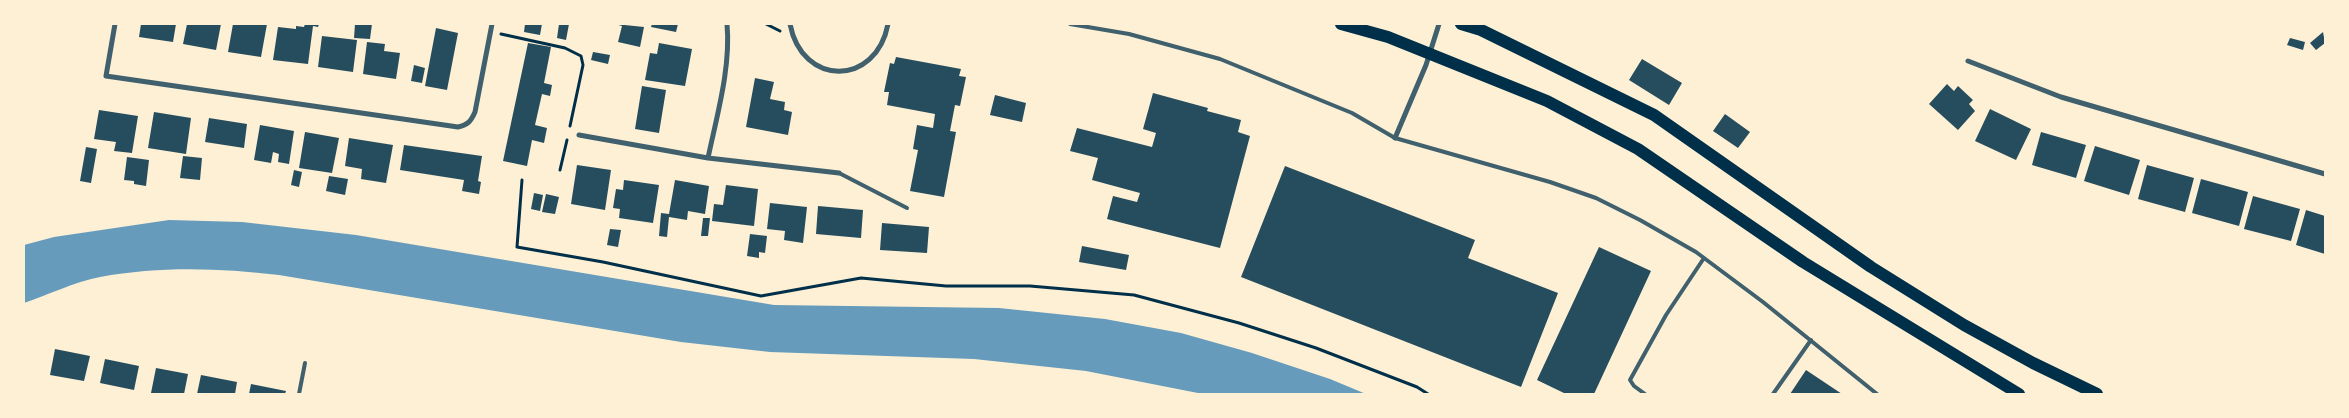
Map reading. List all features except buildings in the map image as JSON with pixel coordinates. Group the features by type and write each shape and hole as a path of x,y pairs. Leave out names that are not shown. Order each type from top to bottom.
{"main road":[{"path":"1342,24 1388,37 1547,101 1638,149 1803,262 2019,394"},
{"path":"1461,24 1482,30 1654,115 1871,267 1964,325 2033,363 2097,394"}],"street":[{"path":"115,24 106,76 458,127 466,125 472,120 476,112 492,24"},
{"path":"708,158 723,81 728,34 727,24"},
{"path":"790,24 793,39 802,54 817,66 834,71 855,69 870,60 885,40 888,24"},
{"path":"1396,138 1430,54 1439,24"},
{"path":"1968,61 2061,97 2325,174"},
{"path":"579,135 708,158 839,173"}],"lane":[{"path":"1070,24 1146,38 1220,59 1352,113 1396,138 1550,182 1596,198 1640,220 1704,258 1811,340 1877,394"},
{"path":"839,173 907,208"},
{"path":"1645,394 1634,386 1630,380 1666,314 1704,258"},
{"path":"1773,394 1811,340"},
{"path":"299,394 305,363"}],"path":[{"path":"490,32 565,48 581,56 583,66 560,170"},
{"path":"522,180 517,247 603,262 761,296 861,278 946,286 1030,286 1134,295 1239,323 1316,348 1417,387 1428,394"}],"water":[{"path":"169,220 242,222 356,235 774,305 999,308 1105,319 1181,333 1252,353 1330,379 1366,394 1203,394 1086,371 974,359 770,352 681,342 279,275 234,271 190,269 122,273 81,282 24,303 24,245 54,237"}]}
